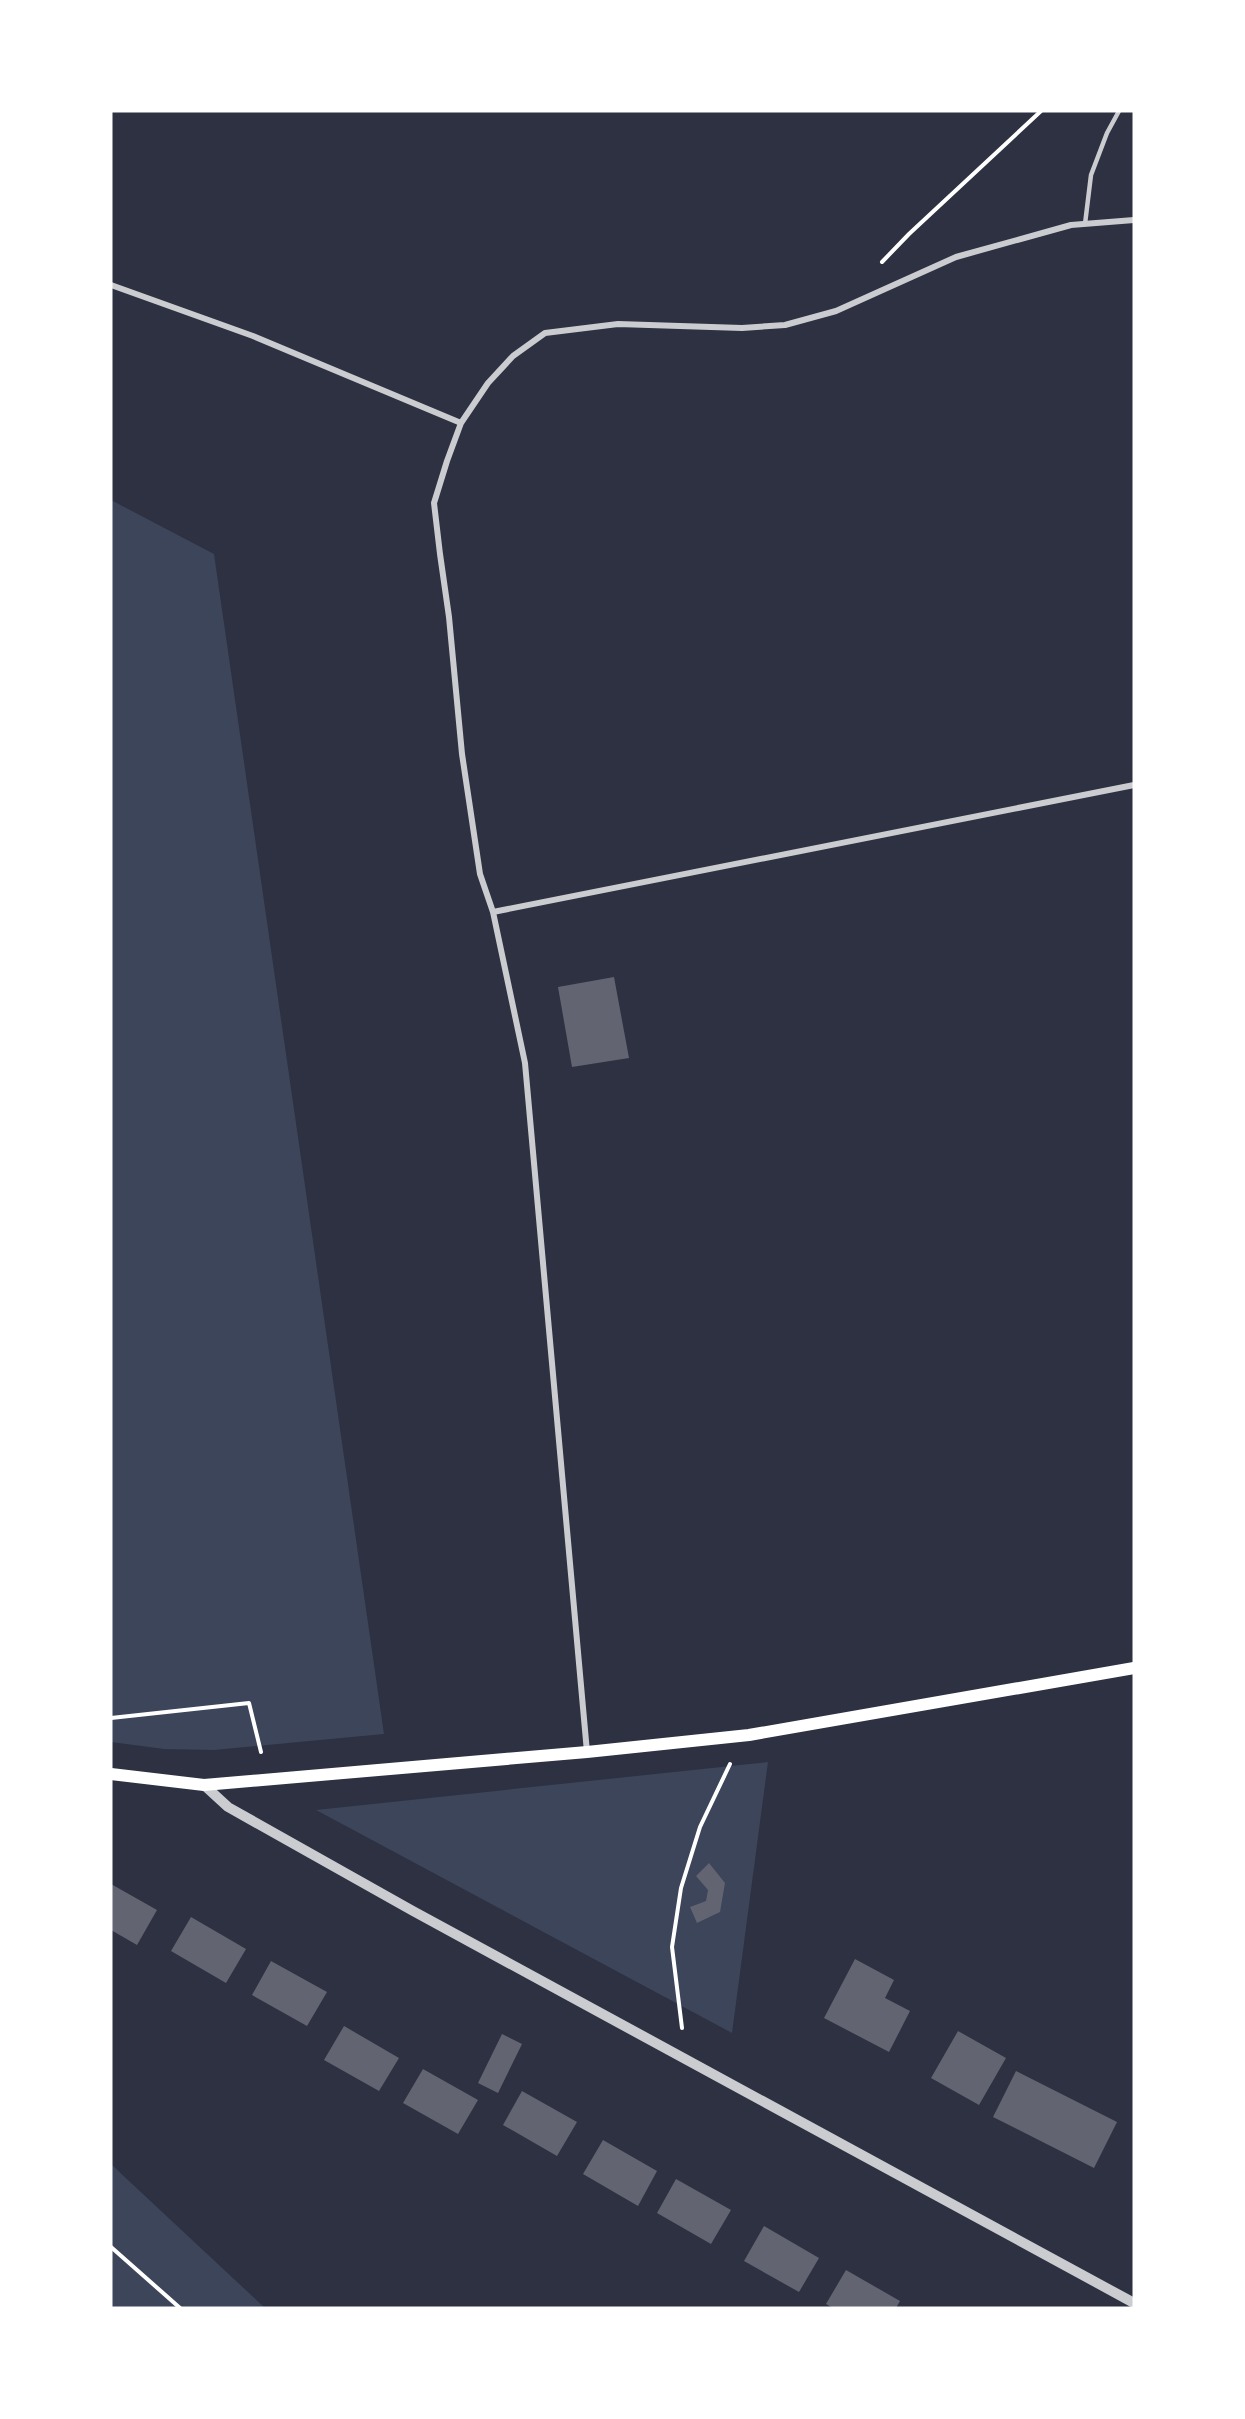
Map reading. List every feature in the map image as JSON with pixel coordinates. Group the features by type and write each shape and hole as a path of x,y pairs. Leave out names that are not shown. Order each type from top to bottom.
{"main road":[{"path":"111,1774 204,1785 587,1752 749,1735 1134,1668"}],"street":[{"path":"587,1752 525,1063 493,912 480,874 462,754 449,617 434,503 461,423 488,383 513,356 545,333 618,324 742,328 784,325 836,311 956,257 1071,225 1134,220"},
{"path":"111,285 253,336 461,423"},
{"path":"493,912 1134,785"},
{"path":"204,1785 228,1807 413,1911 1134,2303"}],"lane":[{"path":"1084,224 1091,175 1107,133 1119,111"}],"path":[{"path":"876,268 909,234 1041,111"},
{"path":"111,1718 249,1703 256,1727"},
{"path":"685,2058 672,1947 681,1888 700,1827 720,1786"},
{"path":"111,2247 180,2308"}],"shaded area":[{"path":"111,500 214,554 384,1734 214,1750 164,1749 111,1742"},
{"path":"768,1762 732,2033 316,1810"},
{"path":"111,2164 129,2181 265,2308 111,2308"}],"building":[{"path":"614,977 629,1058 572,1067 558,987"},
{"path":"709,1863 725,1883 720,1912 697,1923 690,1907 706,1901 708,1890 696,1876"},
{"path":"111,1884 157,1910 137,1945 111,1930"},
{"path":"191,1917 246,1949 226,1983 171,1951"},
{"path":"855,1959 894,1980 885,1998 910,2011 889,2052 824,2018"},
{"path":"271,1961 327,1992 307,2026 252,1995"},
{"path":"344,2026 399,2058 379,2091 324,2060"},
{"path":"958,2031 1006,2058 979,2105 931,2078"},
{"path":"502,2034 522,2044 498,2093 478,2083"},
{"path":"423,2069 478,2100 458,2134 403,2103"},
{"path":"1016,2071 1117,2122 1094,2168 993,2117"},
{"path":"522,2091 577,2122 557,2156 503,2125"},
{"path":"603,2140 657,2171 638,2206 583,2174"},
{"path":"676,2179 731,2210 711,2244 657,2213"},
{"path":"764,2226 819,2258 799,2292 744,2261"},
{"path":"846,2270 900,2301 896,2308 833,2308 826,2304"}]}
